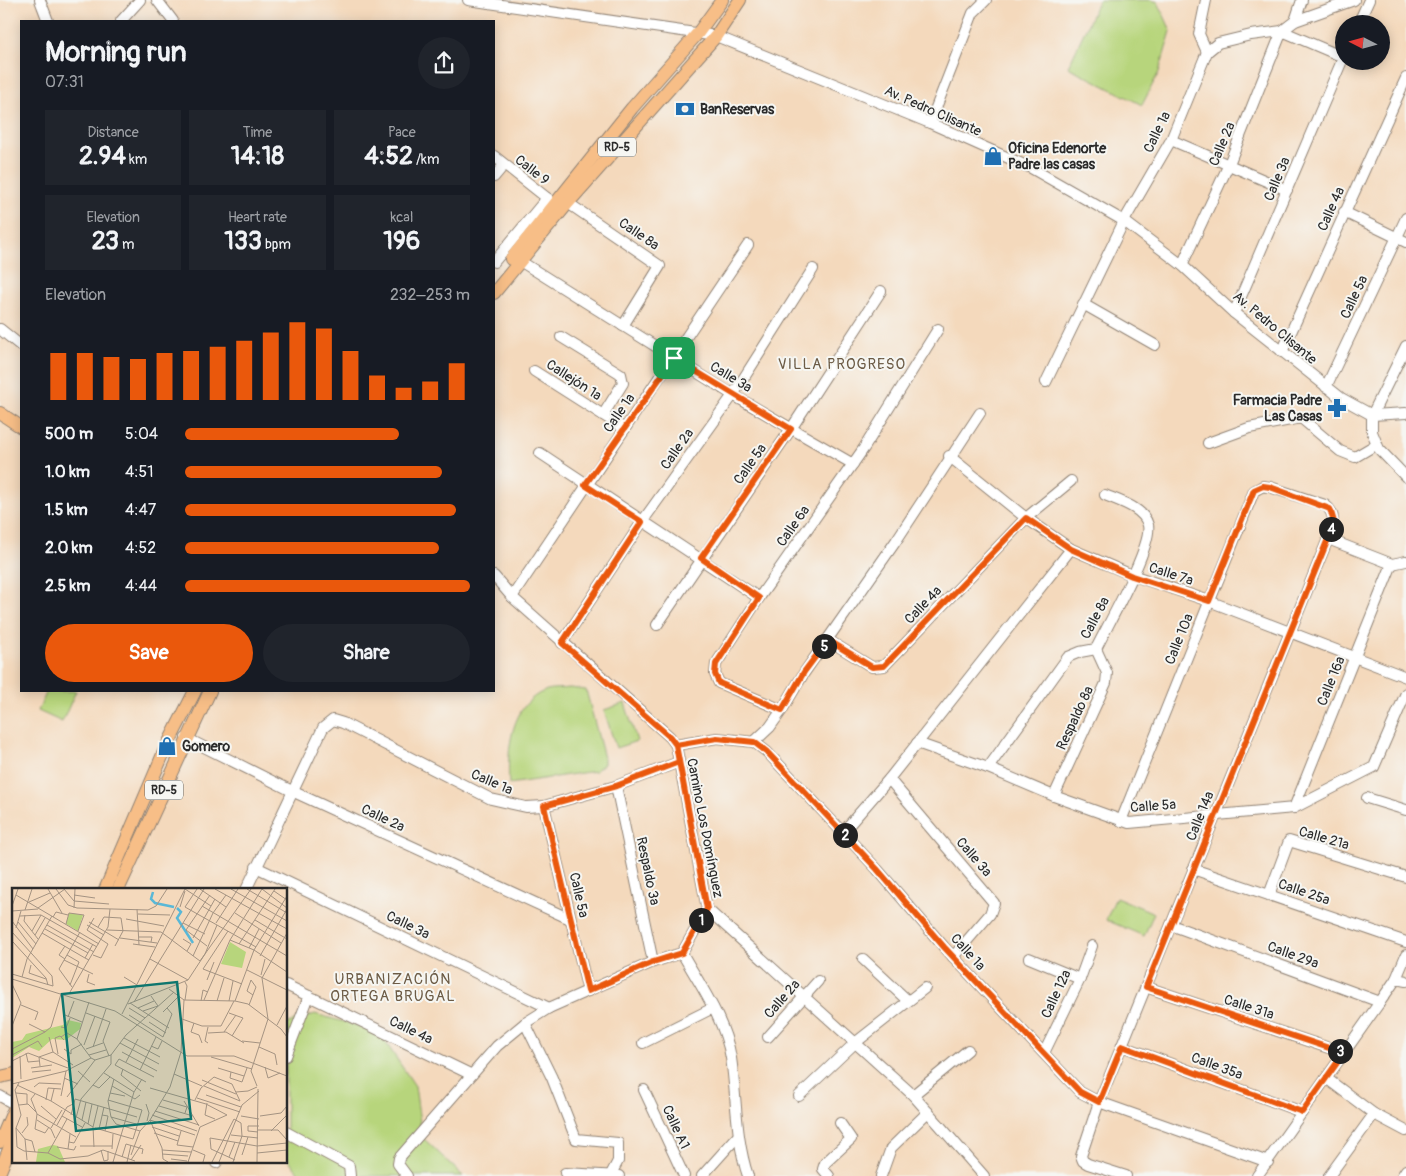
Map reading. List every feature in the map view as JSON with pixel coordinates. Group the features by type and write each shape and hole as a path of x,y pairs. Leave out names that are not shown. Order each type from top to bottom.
{"main road":[{"name":"RD-5","path":"495,279 550,201 698,33 722,0"},
{"name":"RD-5","path":"495,292 568,203 716,36 740,0"},
{"path":"0,413 20,426"},
{"name":"RD-5","path":"106,888 164,752 194,692"},
{"name":"RD-5","path":"119,888 186,738 209,692"},
{"path":"0,1142 12,1114"},
{"path":"0,1171 12,1142"}],"street":[{"path":"40,0 48,20"},
{"path":"122,20 140,0"},
{"path":"157,0 172,20"},
{"name":"Av. Pedro Clisante","path":"468,0 716,36 930,123 1031,168 1124,221 1182,265 1234,313 1326,387 1372,415"},
{"path":"930,123 973,13 986,0"},
{"path":"1206,0 1199,34 1207,52 1218,43 1250,35 1282,31 1335,53"},
{"path":"1295,21 1302,0"},
{"path":"1282,31 1295,21 1354,0"},
{"path":"1362,15 1369,0"},
{"name":"Calle 2ª","path":"1182,265 1229,164 1282,31"},
{"name":"Calle 1ª","path":"1046,382 1124,221 1171,140 1207,52"},
{"name":"Calle 3ª","path":"1234,313 1338,70"},
{"name":"Calle 4ª","path":"1282,352 1406,78"},
{"path":"1171,140 1287,190"},
{"name":"Calle 9","path":"495,157 550,201"},
{"path":"495,176 504,165"},
{"path":"495,261 550,201"},
{"name":"Calle 8ª","path":"568,203 660,266 624,326"},
{"path":"1344,212 1401,240"},
{"name":"Calle 5ª","path":"1326,387 1401,240 1406,218"},
{"name":"Calle 1ª","path":"512,597 585,485 674,358 748,245"},
{"name":"Calle 3ª","path":"520,261 733,395 853,464"},
{"name":"Calle 2ª","path":"562,643 642,522 733,395 813,269"},
{"name":"Calle 5ª","path":"657,625 791,429 880,291"},
{"path":"1084,304 1155,345"},
{"name":"Calle 6ª","path":"782,710 719,683 715,674 716,664 759,598 853,464 938,328"},
{"path":"0,329 20,345"},
{"path":"561,338 621,374 623,383 603,415"},
{"path":"1406,346 1372,415 1372,432 1379,449 1406,477"},
{"name":"Callejón 1ª","path":"534,371 625,429"},
{"path":"676,745 717,738 754,742 770,727 804,672 828,640 949,456 980,413"},
{"path":"1372,415 1406,413"},
{"path":"1208,443 1249,428 1301,418 1340,451 1355,457 1377,444"},
{"path":"540,453 585,485 701,558 759,598"},
{"name":"Calle 7ª","path":"949,456 1026,518 1071,549 1132,576 1209,601 1406,677"},
{"name":"Calle 4ª","path":"828,640 872,667 884,666 1026,518 1072,481"},
{"name":"Calle 10ª","path":"1121,821 1254,490 1258,487 1270,487 1330,509 1334,522 1328,539"},
{"name":"Calle 8ª","path":"988,768 1068,657 1080,652 1096,649 1146,549 1148,525 1136,510 1105,495"},
{"path":"1328,539 1392,564 1406,561"},
{"name":"Calle 14ª","path":"1126,1176 1083,1160 1081,1156 1099,1102 1328,539"},
{"path":"843,832 918,743 1071,549"},
{"name":"Calle 16ª","path":"1294,808 1392,564"},
{"name":"Camino Los Domínguez","path":"495,577 512,597 670,737 676,745 707,909 682,953"},
{"name":"Respaldo 8ª","path":"1054,796 1106,683 1106,674 1096,649"},
{"name":"Calle 5ª","path":"918,743 1129,823 1294,808 1374,767 1406,693"},
{"name":"Calle 1ª","path":"294,792 323,728 333,720 343,723 491,799 526,807 544,806 616,786 679,762"},
{"name":"Calle 2ª","path":"186,738 294,792 570,919"},
{"name":"Calle 1ª","path":"754,742 767,752 843,832 953,957 1080,1092 1099,1102 1268,1162"},
{"name":"Calle 3ª","path":"888,779 994,903 990,914 953,957"},
{"name":"Respaldo 3ª","path":"616,786 653,962"},
{"path":"247,888 294,792"},
{"path":"1367,798 1406,810"},
{"name":"Calle 5ª","path":"544,806 588,991"},
{"name":"Calle 21ª","path":"1270,895 1290,841 1406,877"},
{"name":"Calle 3ª","path":"256,867 549,1008"},
{"name":"Calle 25ª","path":"1193,869 1406,942"},
{"path":"707,909 912,1095 984,1176"},
{"name":"Calle 29ª","path":"1170,926 1380,1002"},
{"name":"Calle 12ª","path":"1044,1053 1080,979 1092,946"},
{"path":"406,1176 398,1164 399,1158 470,1074 497,1046 525,1023 549,1008 653,962 682,953 712,1008 731,1057 738,1137 748,1176"},
{"path":"1258,1176 1380,1002 1401,980 1406,955"},
{"path":"1029,958 1080,979"},
{"path":"863,959 907,1000"},
{"name":"Calle 2ª","path":"768,1037 802,996 818,981"},
{"name":"Calle 4ª","path":"288,986 470,1074"},
{"name":"Calle 31ª","path":"1146,987 1344,1053"},
{"path":"799,1096 855,1044 907,1000 925,988"},
{"path":"288,1051 308,996"},
{"path":"643,1043 712,1008"},
{"path":"525,1023 552,1078 576,1139 618,1143 618,1161 610,1176"},
{"name":"Calle 35ª","path":"1122,1046 1302,1112"},
{"path":"912,1095 968,1050"},
{"path":"1326,1078 1374,1114 1406,1131"},
{"name":"Calle A1","path":"644,1090 684,1176"},
{"path":"0,1096 12,1103"},
{"path":"881,1176 891,1148 928,1112"},
{"path":"1329,1176 1374,1114"},
{"path":"829,1176 823,1166 852,1140 840,1123"},
{"path":"288,1133 347,1164 351,1168 350,1176"},
{"path":"702,1176 738,1137"},
{"path":"967,1176 974,1167"},
{"path":"1402,1176 1406,1170"},
{"path":"565,1174 619,1176"}],"green space":[{"path":"1099,0 1151,0 1158,2 1171,31 1159,72 1142,105 1068,67"},
{"path":"570,688 586,690 604,764 595,771 509,784 510,743 518,716 525,705 535,696 547,690"},
{"path":"47,692 76,692 62,722 38,711"},
{"path":"625,703 637,741 616,748 604,710"},
{"path":"1116,897 1154,913 1144,936 1106,920"},
{"path":"315,1014 378,1031 415,1086 422,1137 463,1176 301,1176 288,1159 288,1023"}],"place":[{"name":"BanReservas","path":"685,109"},
{"name":"Oficina Edenorte Padre las casas","path":"993,156"},
{"name":"Farmacia Padre Las Casas","path":"1337,408"},
{"name":"Gomero","path":"167,746"}],"district":[{"name":"VILLA PROGRESO","path":"842,364"},
{"name":"URBANIZACIÓN ORTEGA BRUGAL","path":"393,988"}],"route":[{"path":"674,358 585,485 642,522 562,643 670,737 676,745 707,909 682,953 653,962 588,991 544,806 616,786 679,762 676,745 717,738 754,742 767,752 877,869 944,947 1080,1092 1099,1102 1122,1046 1302,1112 1344,1053 1146,987 1328,539 1334,522 1330,509 1325,505 1270,487 1263,486 1254,490 1209,601 1132,576 1071,549 1026,518 884,666 880,668 872,667 828,640 804,672 782,710 719,683 715,674 716,664 759,598 701,558 791,429 674,358"}]}
